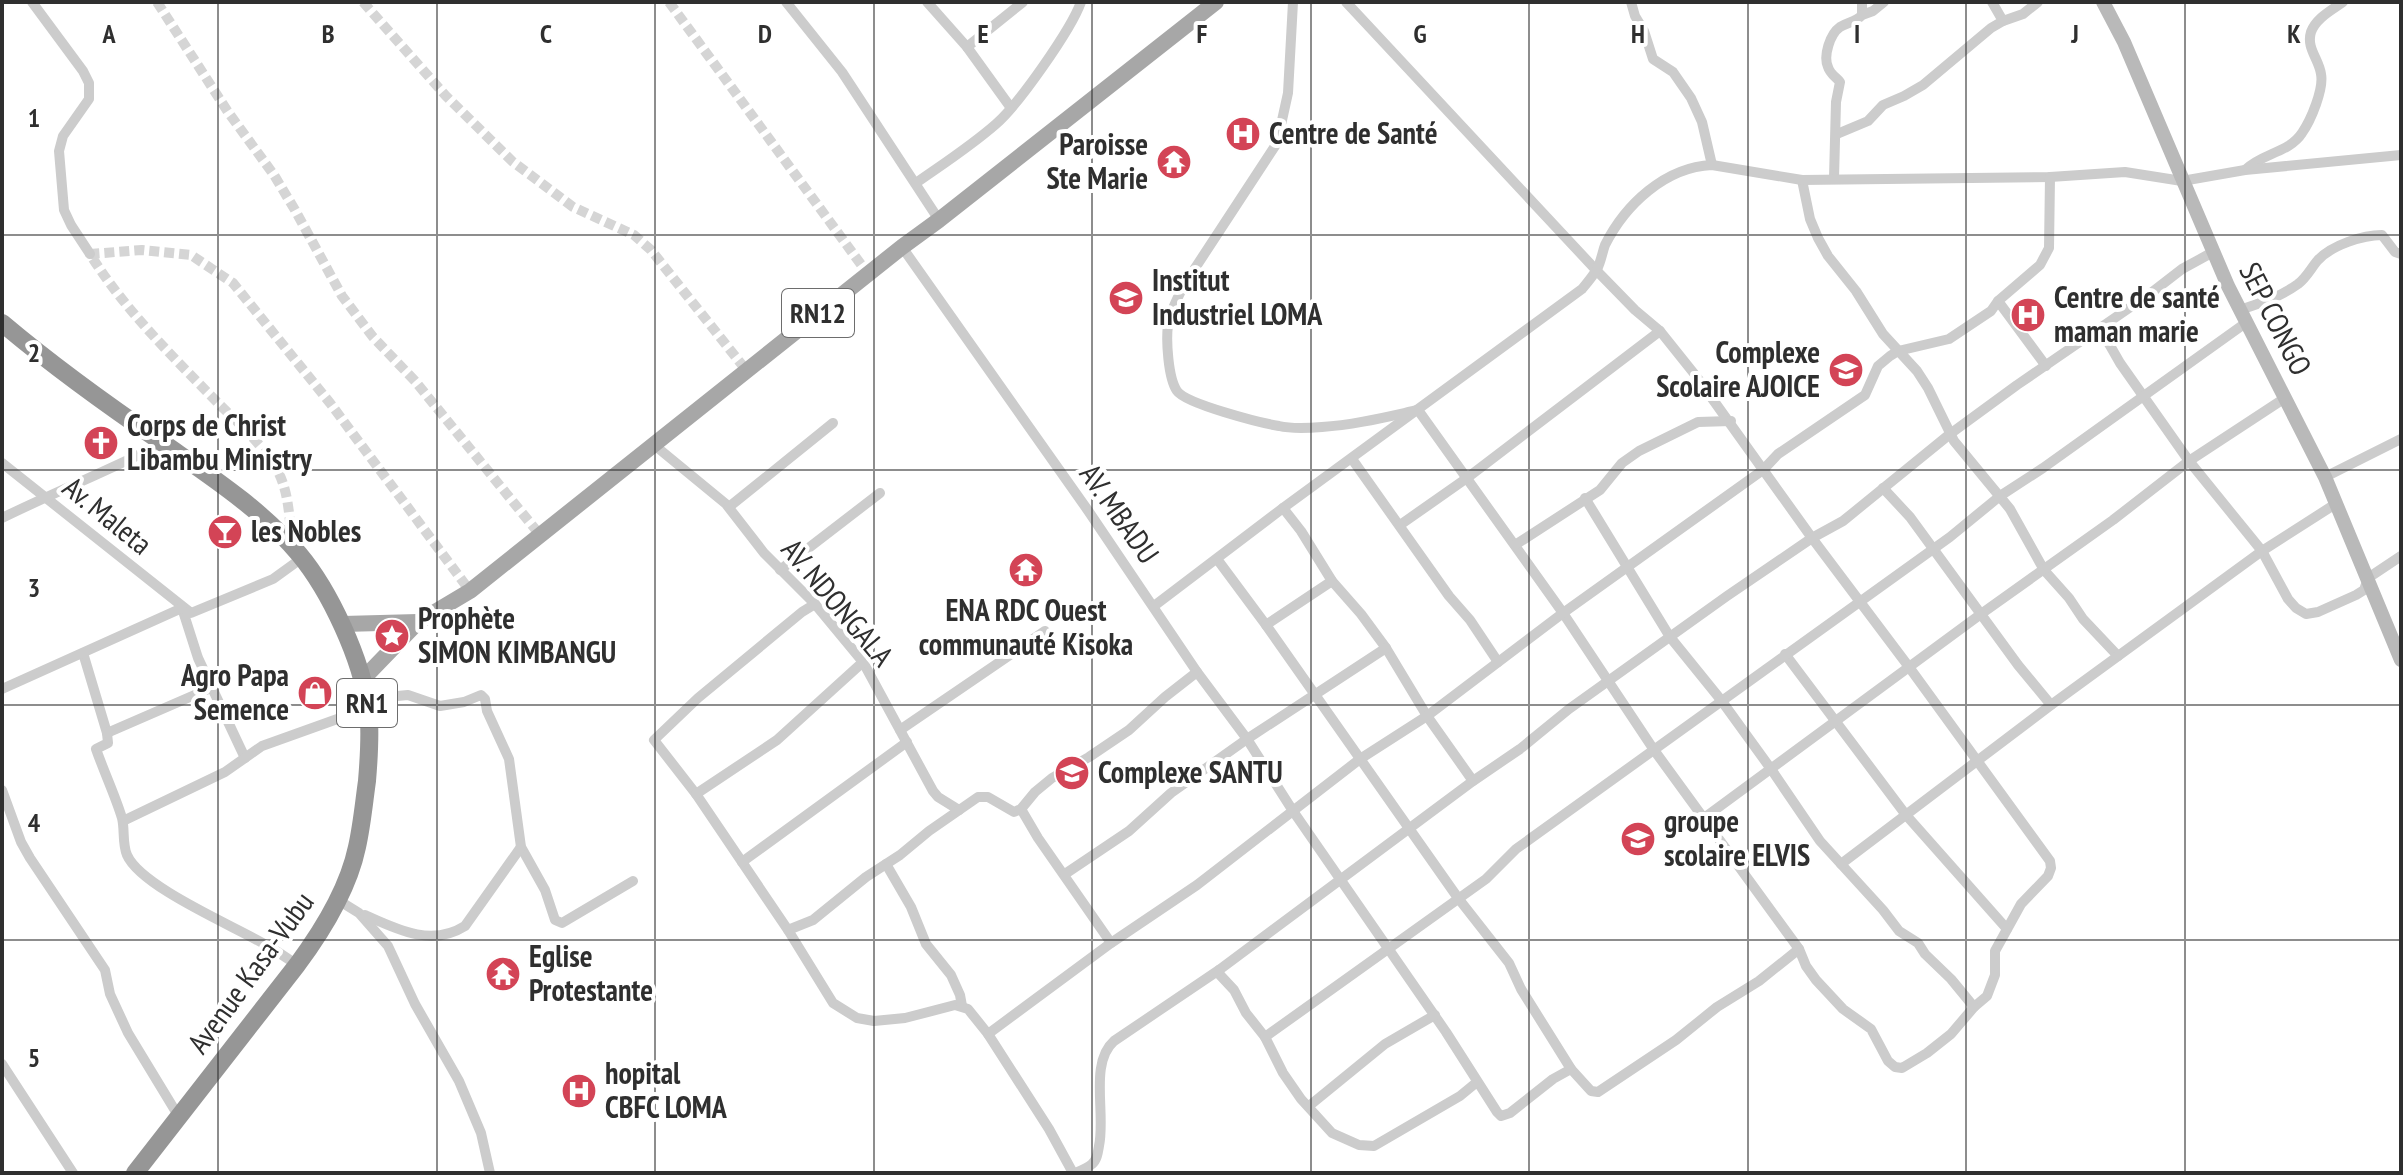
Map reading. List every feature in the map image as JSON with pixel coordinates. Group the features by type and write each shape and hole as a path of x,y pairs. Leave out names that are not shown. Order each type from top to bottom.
{"highway":[{"name":"Avenue Kasa-Vubu","path":"2,323 48,362 220,483 251,508 302,558 343,624 368,708 369,761 357,849 338,900 297,965 135,1173"}],"main road":[{"name":"RN12","path":"361,681 418,622 470,591 1216,2"},
{"name":"RN12","path":"343,624 418,622"}],"street":[{"path":"32,2 89,83 89,99 63,136 59,151 64,210 90,254"},
{"path":"786,2 842,72 939,220"},
{"path":"927,2 967,47 1011,108"},
{"path":"967,47 1023,2"},
{"path":"916,183 997,124 1066,30 1081,2"},
{"path":"1293,2 1288,93 1277,143 1175,303 1168,325 1172,382 1177,392 1185,398 1281,427 1320,428 1418,410"},
{"path":"1346,2 1596,270 1660,331 1731,421 1812,538 2050,861 2048,876 2021,904 1995,951 1995,975 1987,996 1951,1034 1902,1068 1895,1067 1888,1061 1871,1029 1843,1009 1816,980 1799,949 1654,750 1563,613 1418,410"},
{"path":"1631,2 1653,59 1673,72 1691,98 1702,122 1712,165"},
{"path":"1862,2 1862,15"},
{"path":"1834,178 1836,102 1840,82 1829,71 1825,59 1837,29 1860,19 1884,2"},
{"path":"1992,2 2003,21"},
{"path":"1837,134 1868,121 1883,105 1923,85 2003,21 2023,14 2038,2"},
{"name":"SEP CONGO","path":"2103,2 2124,42 2213,252 2337,503 2398,643 2401,660"},
{"path":"2245,170 2254,161 2285,148 2302,134 2311,116 2322,74 2312,50 2311,32 2316,22 2343,2"},
{"path":"1154,606 1582,289 1631,206 1681,170 1712,165 1802,180 2050,177 2125,172 2182,181 2245,170 2401,155"},
{"path":"988,1034 1111,943 1197,885 1360,759 1427,716 1563,613 1763,470 1778,454 1865,395 1878,366 1898,351 1949,339 1991,311 1998,301 2040,265 2049,248 2050,177"},
{"path":"1802,180 1810,219 1828,256 1883,334 1928,388 1950,434 1968,461 2000,496 2044,570 2118,656"},
{"path":"1265,1037 1486,879 1516,849 1950,537 2000,496 2144,397 2243,316 2278,297 2307,276 2322,256 2371,235 2382,235 2395,252 2401,254"},
{"name":"AV. MBADU","path":"902,247 1197,672 1247,739 1293,811 1435,1015 1497,1112 1505,1116 1571,1069"},
{"path":"815,604 698,698 654,740 696,794 833,1003 857,1018 874,1021 905,1018 949,1006 968,1009 988,1034 1074,1173 1092,1165 1098,1153 1102,1131 1100,1069 1107,1048 1219,970 1670,637 1812,538 1843,521 1950,434 2182,269 2213,252"},
{"path":"1998,301 2046,366"},
{"path":"2100,328 2189,461 2262,551 2296,608 2306,614 2318,612 2356,595 2364,590 2368,578 2401,556"},
{"path":"1400,525 1660,331"},
{"path":"1704,818 2113,520 2189,461 2285,398"},
{"path":"1515,545 1600,490 1622,463 1639,451 1698,422 1731,421"},
{"path":"729,507 833,423"},
{"path":"2325,477 2401,439"},
{"path":"2,518 163,443"},
{"name":"AV. NDONGALA","path":"653,444 729,507 764,553 815,604 863,662 938,797 959,810"},
{"path":"1352,459 1498,662"},
{"name":"Av. Maleta","path":"2,463 182,608"},
{"path":"1883,488 1910,517 2051,705"},
{"path":"780,570 880,493"},
{"path":"1585,498 1670,637 1721,700 1820,841 1899,931 1918,943 1974,1007"},
{"path":"1841,864 2262,551 2337,503"},
{"path":"1283,508 1332,581 1386,648 1427,716 1473,781"},
{"path":"182,608 191,613 230,597 273,579 302,558"},
{"path":"1217,559 1458,898 1509,963 1521,989 1571,1069 1591,1091 1601,1091 1676,1040 1799,949"},
{"path":"1266,625 1332,581"},
{"path":"2,689 182,608"},
{"path":"182,608 198,658 245,758"},
{"path":"900,730 1045,631"},
{"path":"1065,874 1129,831 1171,793 1247,739 1386,648"},
{"path":"83,653 107,733 108,743 96,749 123,821 128,856 136,868 181,899 265,944 297,965"},
{"path":"1785,654 1906,815 2007,929"},
{"path":"696,794 777,740 863,662"},
{"path":"788,930 813,920 842,895 978,797 984,795 1014,812 1021,809 1052,778 1129,730 1197,672"},
{"path":"107,733 213,687"},
{"path":"123,821 225,772 262,746 368,708 380,700 399,694 440,706 481,695 509,759 521,847 545,890 555,920 562,923 633,881"},
{"path":"742,862 907,742"},
{"path":"2,790 21,842 105,970 110,994 128,1033 179,1117"},
{"path":"1021,809 1111,943"},
{"path":"338,900 359,913 404,932 446,936 465,926 521,847"},
{"path":"886,864 911,907 926,944 951,975 962,1006"},
{"path":"359,913 388,946 432,1037 459,1081 481,1133 490,1173"},
{"path":"1219,970 1265,1037 1297,1094 1332,1133 1359,1145 1371,1147 1460,1096 1477,1082"},
{"path":"1309,1106 1385,1044 1435,1015"},
{"path":"2,1064 73,1173"}],"tunnel":[{"path":"157,2 228,112 274,175 342,296 540,535"},
{"path":"363,2 446,96 513,162 573,207 634,235 651,250 746,370"},
{"path":"669,2 868,274"},
{"path":"292,542 286,493 269,457 149,331 90,254 142,250 191,255 233,283 330,403 470,591"}],"place":[{"name":"Centre de Santé","path":"1243,134"},
{"name":"Paroisse Ste Marie","path":"1174,162"},
{"name":"Institut Industriel LOMA","path":"1126,298"},
{"name":"Centre de santé maman marie","path":"2028,315"},
{"name":"Complexe Scolaire AJOICE","path":"1846,370"},
{"name":"Corps de Christ Libambu Ministry","path":"101,443"},
{"name":"les Nobles","path":"225,532"},
{"name":"ENA RDC Ouest communauté Kisoka","path":"1026,570"},
{"name":"Prophète SIMON KIMBANGU","path":"392,636"},
{"name":"Agro Papa Semence","path":"315,693"},
{"name":"Complexe SANTU","path":"1072,773"},
{"name":"groupe scolaire ELVIS","path":"1638,839"},
{"name":"Eglise Protestante","path":"503,974"},
{"name":"hopital CBFC LOMA","path":"579,1091"}]}
